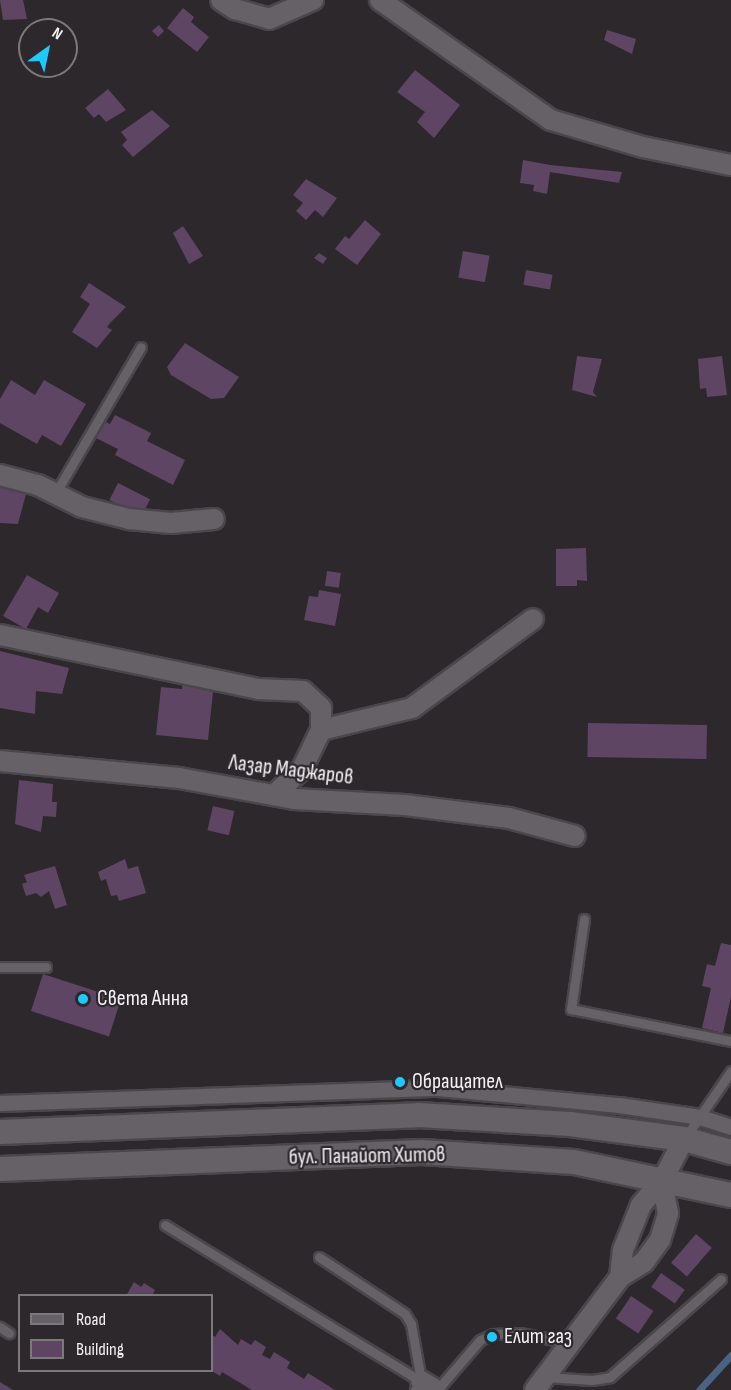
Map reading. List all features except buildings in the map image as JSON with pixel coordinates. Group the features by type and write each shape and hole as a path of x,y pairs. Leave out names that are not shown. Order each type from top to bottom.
{"street":[{"path":"221,0 235,9 268,19 313,0"},
{"path":"380,0 551,120 643,147 731,165"},
{"path":"0,475 55,494 82,507 129,519 171,522 214,519"},
{"path":"321,730 412,708 533,620"},
{"path":"0,635 258,689 303,691 321,708 321,730 302,769 274,795"},
{"name":"Лазар Маджаров","path":"0,762 179,778 274,795 405,805 509,818 575,836"},
{"path":"0,1103 438,1088 700,1117 731,1127"},
{"name":"бул. Панайот Хитов","path":"0,1132 418,1115 570,1124 684,1139 731,1152"},
{"path":"620,1277 623,1250 641,1205 662,1181 684,1139"},
{"name":"бул. Панайот Хитов","path":"0,1169 422,1152 574,1162 731,1195"},
{"path":"540,1384 620,1277 644,1262 660,1240 668,1213 662,1181"}],"lane":[{"path":"55,494 141,347"},
{"path":"584,920 571,1009 731,1041"},
{"path":"0,967 46,966"},
{"path":"684,1139 731,1071"},
{"path":"165,1225 427,1388"},
{"path":"319,1257 405,1314 411,1324 427,1388"},
{"path":"540,1384 610,1377 721,1279"},
{"path":"0,1327 9,1333"},
{"path":"427,1388 480,1340 493,1335 520,1332 570,1343"}],"waterway":[{"path":"699,1390 731,1355"}],"place":[{"name":"Света Анна","path":"83,999"},
{"name":"Обращател","path":"400,1082"},
{"name":"Елит газ","path":"492,1337"}]}
